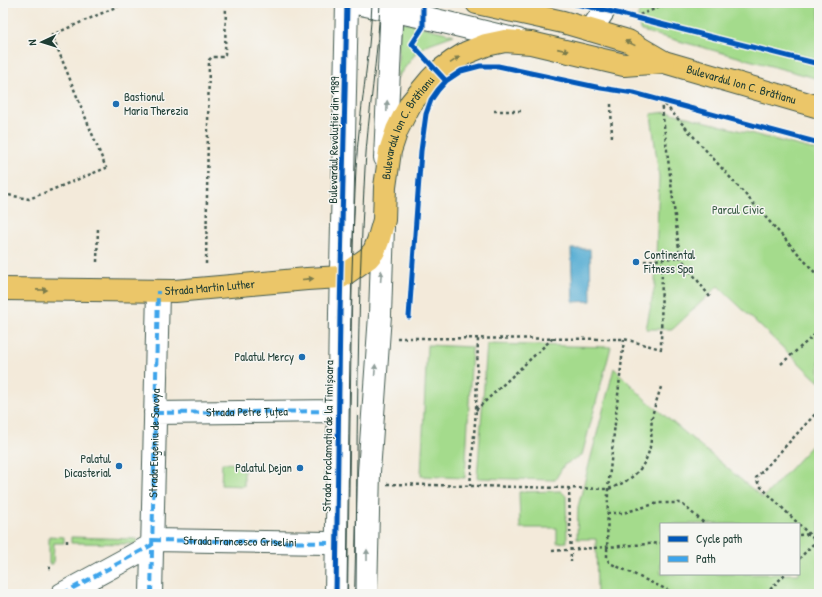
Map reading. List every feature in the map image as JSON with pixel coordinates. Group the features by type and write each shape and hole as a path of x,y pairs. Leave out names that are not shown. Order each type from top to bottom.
{"main road":[{"name":"Bulevardul Ion C. Brătianu","path":"477,3 562,22 628,41 664,62 819,107"},
{"name":"Bulevardul Ion C. Brătianu","path":"384,187 390,151 397,130 411,103 430,79 466,53 486,45 505,41 525,42 624,65 664,62"},
{"path":"341,277 360,264 374,250 380,236 384,220 384,187"},
{"name":"Strada Martin Luther","path":"3,289 158,292 341,277"}],"street":[{"name":"Bulevardul Revoluției din 1989","path":"341,277 347,3"},
{"name":"Bulevardul Ion C. Brătianu","path":"356,3 392,7 525,42"},
{"path":"591,30 609,3"},
{"path":"384,187 392,7"},
{"path":"366,594 368,472 380,315 384,220"},
{"name":"Strada Proclamația de la Timișoara","path":"336,594 341,277"},
{"name":"Strada Eugeniu de Savoya","path":"151,594 158,292"},
{"name":"Strada Petre Țuțea","path":"156,413 338,411"},
{"path":"62,594 152,543"},
{"name":"Strada Francesco Griselini","path":"152,543 328,543"}],"path":[{"path":"3,194 29,199 106,168 52,35 125,3"},
{"path":"206,264 209,60 212,57 223,57 226,54 226,3"},
{"path":"634,17 670,3"},
{"path":"710,297 680,257 660,100 819,277"},
{"path":"611,104 612,139"},
{"path":"494,111 524,111"},
{"path":"97,262 98,227"},
{"path":"638,262 680,257"},
{"path":"392,338 624,339 661,349 662,260"},
{"path":"780,364 819,331"},
{"path":"470,486 476,410 478,338"},
{"path":"476,410 553,338"},
{"path":"624,339 608,488 607,558 610,563 676,594"},
{"path":"382,484 569,488 608,488 621,485 633,477 646,460 651,441 652,418 661,388"},
{"path":"799,523 759,485 756,478 819,410"},
{"path":"569,488 571,562"},
{"path":"608,512 624,513 658,503 681,503 704,523"},
{"path":"800,524 818,539 819,544"},
{"path":"800,535 810,534"},
{"path":"67,537 67,543"},
{"path":"800,558 818,539"},
{"path":"552,552 660,543"},
{"path":"48,568 53,568"},
{"path":"766,594 784,575"}],"green space":[{"path":"644,3 819,3 819,79 642,31 638,23 638,17"},
{"path":"400,21 454,35 426,45 416,53 397,78"},
{"name":"Parcul Civic","path":"668,112 819,151 819,382 718,286 673,329 646,329 655,285 659,177 651,114"},
{"path":"487,344 611,347 582,455 564,465 555,480 477,478"},
{"path":"427,345 472,347 465,478 421,476"},
{"path":"614,368 646,400 763,498 819,438 819,594 597,594 596,539 577,539 578,507"},
{"path":"222,463 244,464 244,486 221,485"},
{"path":"561,491 566,496 567,542 557,543 557,528 520,528 519,492"},
{"path":"49,536 64,537 64,543 54,543 53,564 49,564"},
{"path":"71,537 137,539 137,544 71,543"}],"water":[{"path":"571,249 590,249 591,301 573,302"}],"tram line":[{"path":"347,594 352,274 356,168 372,3"},
{"path":"356,594 358,381 362,221 366,147 380,3"}],"marked path":[{"path":"151,594 158,291"},
{"path":"155,413 338,411"},
{"path":"152,540 328,543"},
{"path":"62,594 152,545"}],"cycle path":[{"path":"336,594 340,313 347,3"},
{"path":"423,3 423,27 412,44 446,81"},
{"path":"571,3 605,10 819,64"},
{"path":"409,317 421,151 426,114 431,100 438,90 446,81 461,71 480,66 498,66 601,88 634,93 819,143"}],"place":[{"name":"Bastionul Maria Therezia","path":"116,104"},
{"name":"Continental Fitness Spa","path":"636,262"},
{"name":"Palatul Mercy","path":"302,357"},
{"name":"Palatul Dicasterial","path":"119,466"},
{"name":"Palatul Dejan","path":"300,468"}]}
